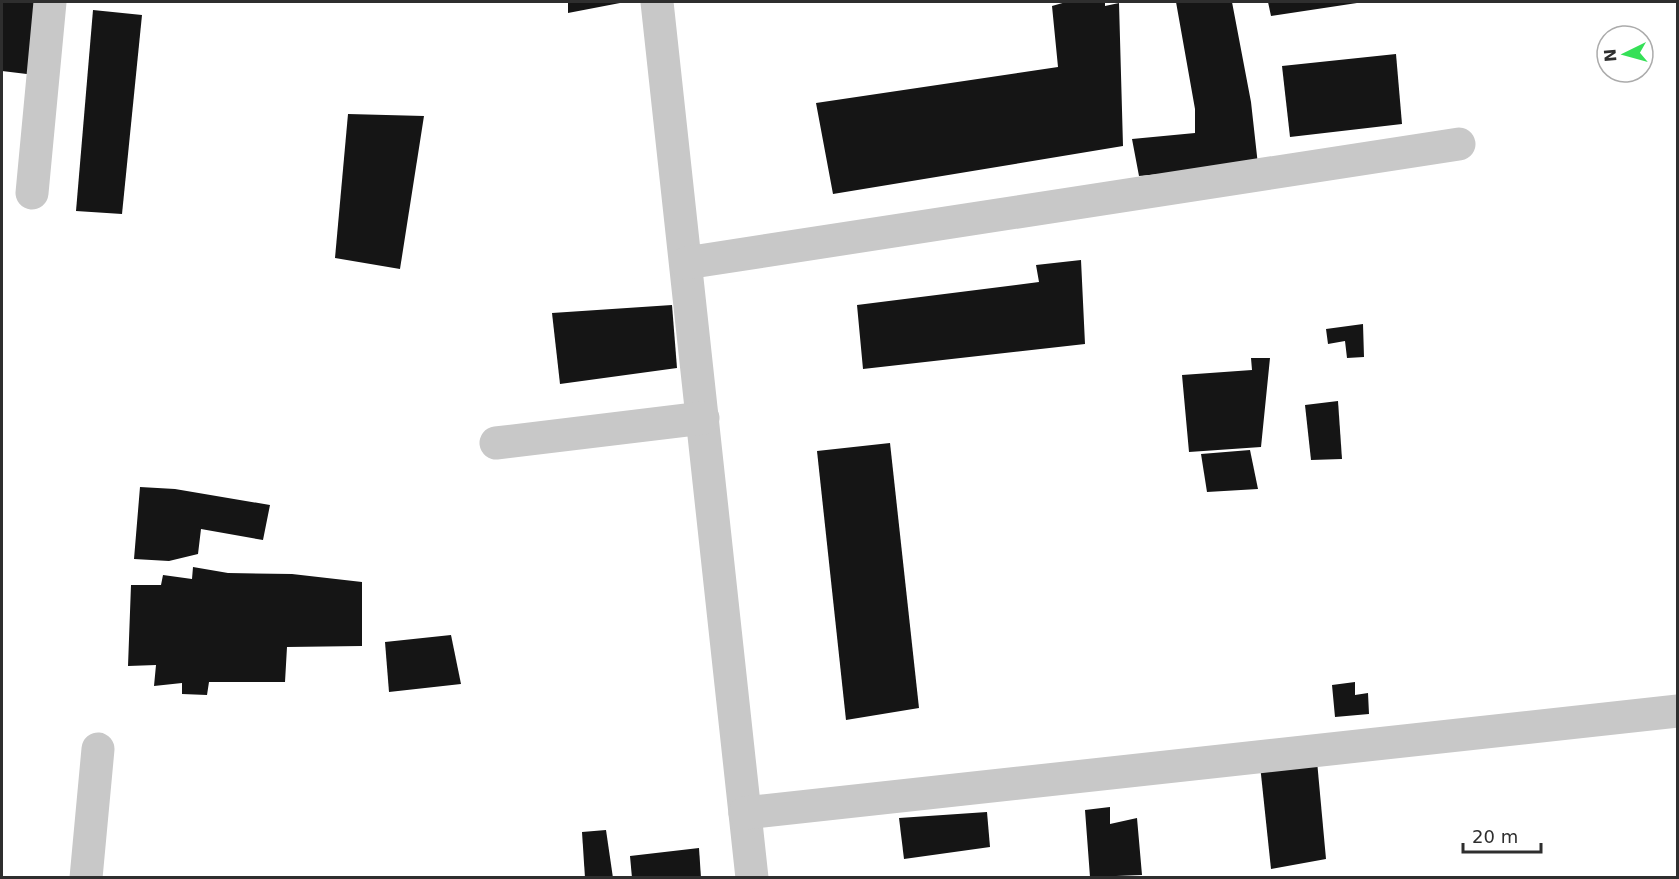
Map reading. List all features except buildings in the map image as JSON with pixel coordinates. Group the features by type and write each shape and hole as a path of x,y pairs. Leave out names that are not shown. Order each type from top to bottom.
{"street":[{"path":"32,193 50,2"},
{"path":"657,2 752,878"},
{"path":"686,263 1460,144"},
{"path":"496,443 703,418"},
{"path":"745,813 1677,711"},
{"path":"86,878 98,749"}]}
